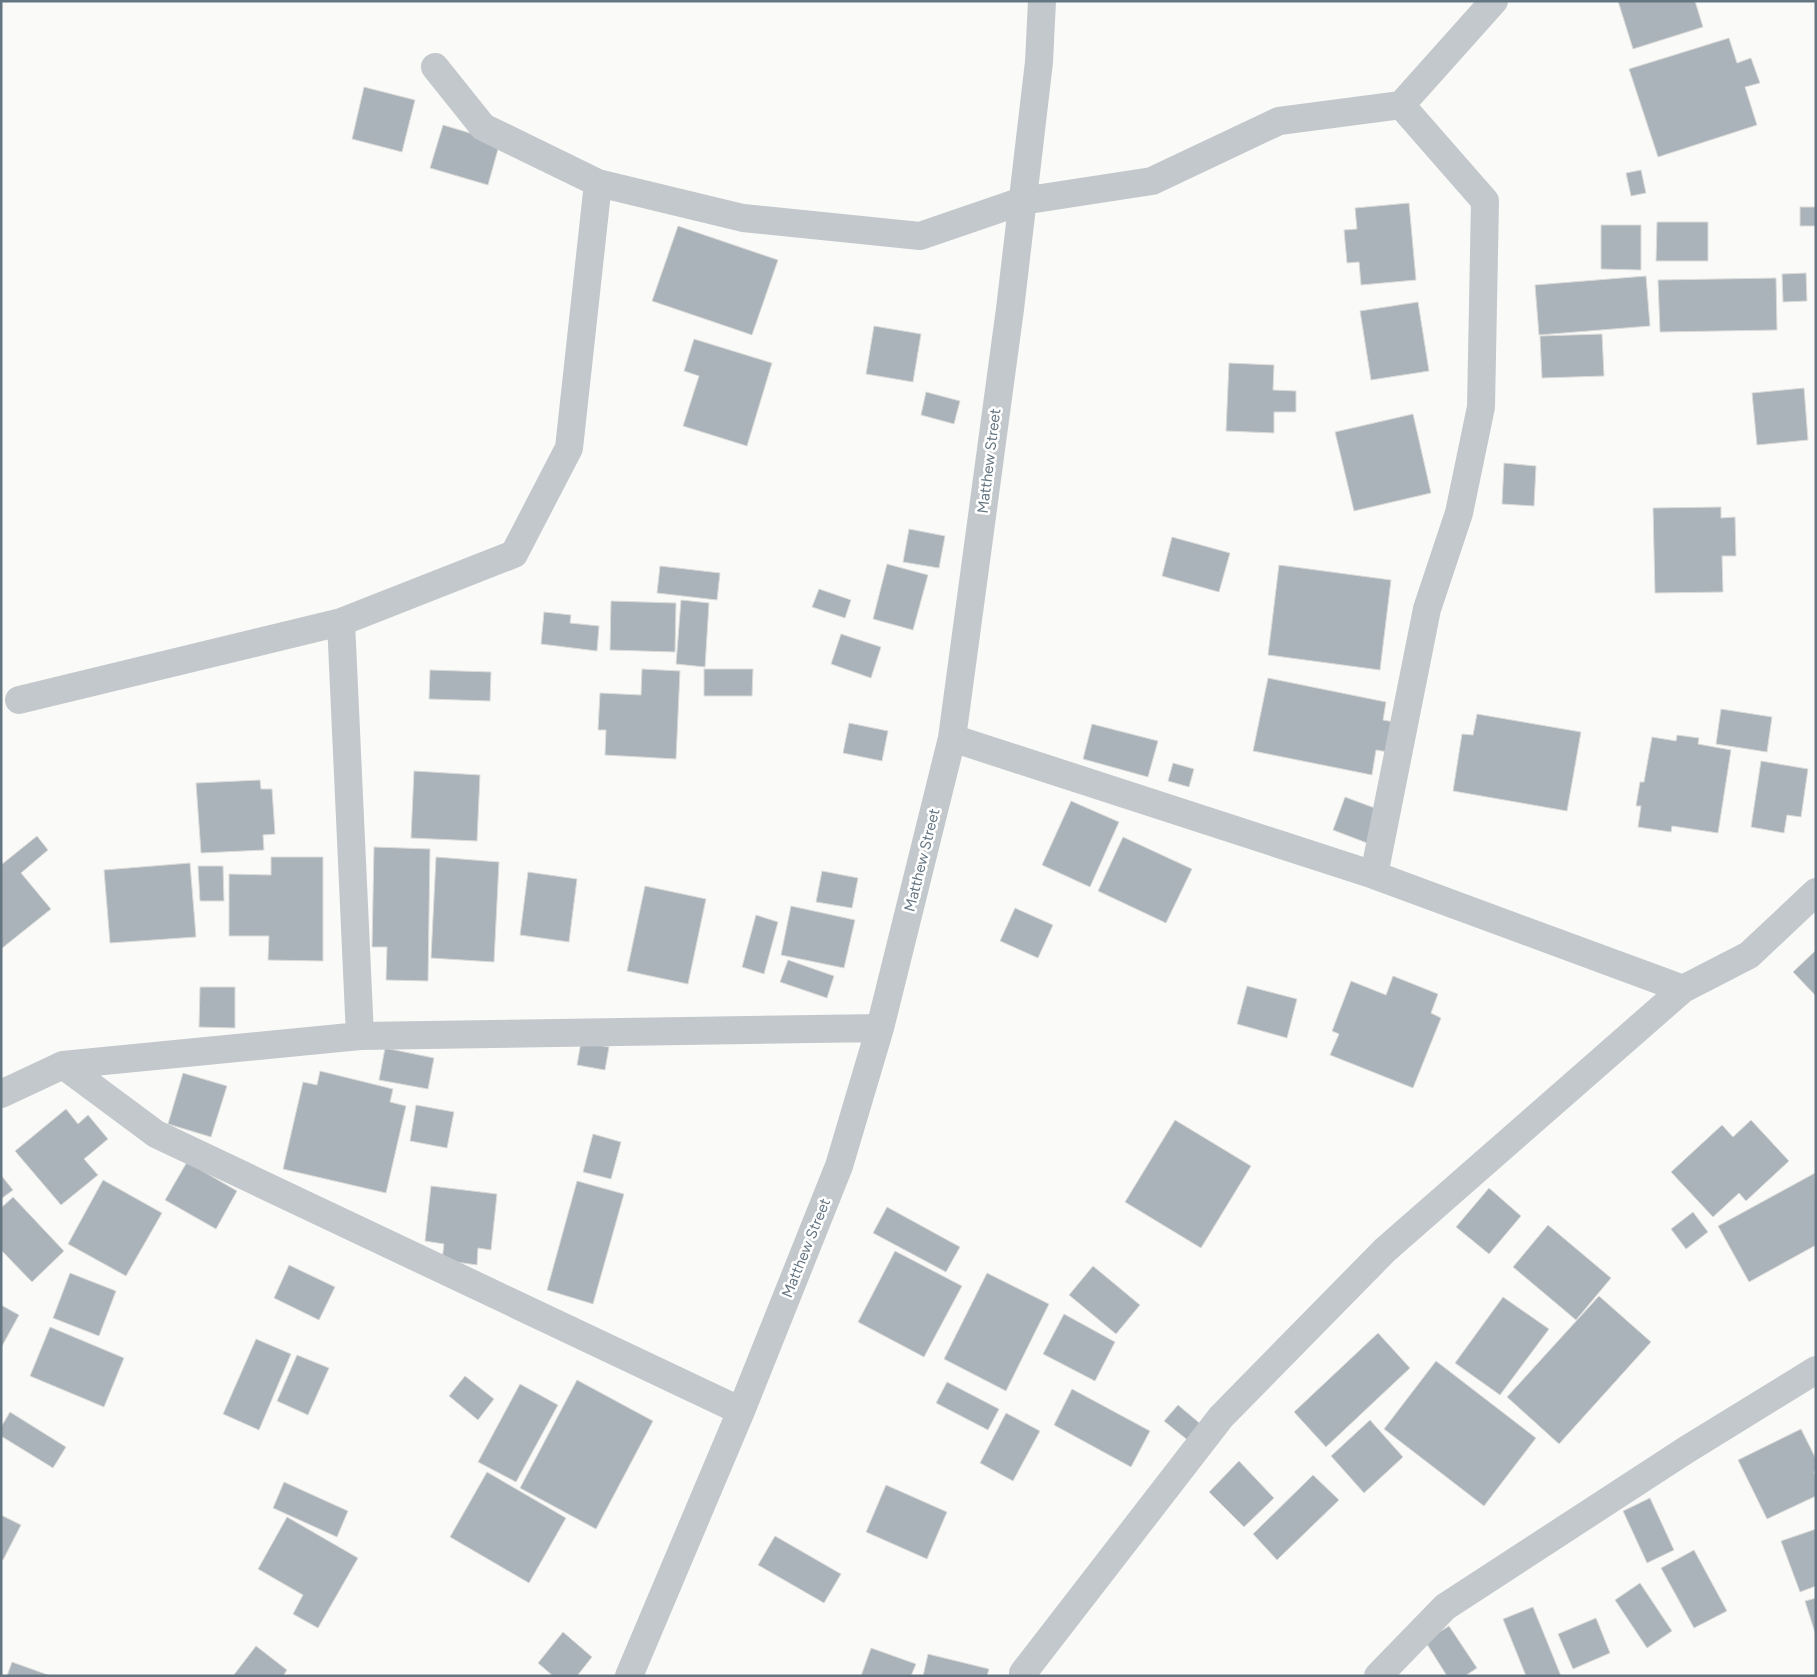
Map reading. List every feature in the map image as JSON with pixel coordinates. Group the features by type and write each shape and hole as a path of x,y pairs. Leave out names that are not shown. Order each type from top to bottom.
{"street":[{"name":"Matthew Street","path":"629,1676 741,1411 839,1166 880,1028 952,738 1007,329 1038,62 1042,1"},
{"path":"435,67 483,127 598,183 743,218 920,236 1022,201 1152,182 1279,121 1401,106 1494,1"},
{"path":"1374,875 1426,610 1459,513 1481,407 1485,201 1401,106"},
{"path":"19,700 341,622 514,554 569,448 598,183"},
{"path":"341,622 360,1036"},
{"path":"952,738 1374,875 1683,989"},
{"path":"1023,1673 1221,1417 1385,1250 1683,989 1749,955 1816,892"},
{"path":"1,1094 63,1065 360,1036 880,1028"},
{"path":"63,1065 156,1134 741,1411"},
{"path":"1378,1676 1445,1606 1686,1450 1816,1370"}],"building":[{"path":"1618,1 1695,1 1703,27 1633,49"},
{"path":"1729,38 1737,63 1751,58 1760,83 1745,87 1757,125 1658,157 1629,69"},
{"path":"364,87 415,100 402,152 352,139"},
{"path":"443,125 500,142 488,185 430,168"},
{"path":"1641,170 1646,193 1631,196 1626,173"},
{"path":"1409,203 1416,280 1361,285 1359,262 1347,263 1344,230 1357,229 1355,208"},
{"path":"1800,207 1816,207 1816,226 1800,226"},
{"path":"1657,222 1708,222 1708,261 1656,261"},
{"path":"1601,225 1641,225 1641,270 1601,269"},
{"path":"678,226 778,260 752,335 652,301"},
{"path":"1806,273 1807,301 1783,302 1782,274"},
{"path":"1646,276 1650,326 1539,335 1535,285"},
{"path":"1776,278 1777,330 1660,332 1658,280"},
{"path":"1418,302 1429,371 1371,380 1360,311"},
{"path":"874,326 921,334 913,382 866,374"},
{"path":"1602,334 1604,376 1542,378 1540,336"},
{"path":"694,339 772,363 747,446 683,426 699,376 684,371"},
{"path":"1229,363 1274,365 1273,390 1296,391 1296,412 1274,412 1274,433 1226,431"},
{"path":"1804,388 1808,440 1757,445 1752,393"},
{"path":"926,392 960,401 954,424 921,415"},
{"path":"1413,414 1431,493 1354,511 1335,432"},
{"path":"1504,463 1536,466 1534,506 1502,504"},
{"path":"1721,507 1721,518 1735,517 1736,556 1722,556 1723,592 1655,593 1653,508"},
{"path":"909,529 945,536 939,568 903,562"},
{"path":"1172,537 1230,553 1219,592 1162,576"},
{"path":"887,564 928,575 913,630 873,619"},
{"path":"1279,565 1391,580 1380,670 1268,655"},
{"path":"660,566 720,573 717,600 657,593"},
{"path":"819,589 851,600 845,618 812,607"},
{"path":"681,600 709,603 705,667 676,664"},
{"path":"611,601 676,603 675,652 610,650"},
{"path":"544,612 571,615 570,623 599,626 597,651 541,644"},
{"path":"841,634 881,647 871,678 831,664"},
{"path":"642,669 680,671 676,759 605,755 606,730 598,730 600,693 641,695"},
{"path":"704,669 753,669 752,696 704,696"},
{"path":"430,670 491,672 490,701 429,699"},
{"path":"1268,678 1386,702 1383,720 1394,722 1388,752 1376,750 1372,775 1253,751"},
{"path":"1721,709 1772,717 1767,752 1716,744"},
{"path":"1477,714 1581,732 1567,811 1453,791 1462,734 1473,735"},
{"path":"849,723 888,731 882,761 843,753"},
{"path":"1092,724 1158,741 1148,777 1083,759"},
{"path":"1677,735 1699,738 1698,744 1731,750 1718,833 1672,826 1671,832 1638,827 1641,806 1636,806 1640,782 1644,782 1652,737 1676,741"},
{"path":"1761,761 1808,769 1801,817 1787,815 1784,833 1751,827"},
{"path":"1173,763 1194,769 1189,787 1168,781"},
{"path":"414,771 480,775 477,841 411,838"},
{"path":"260,780 261,789 272,789 275,834 263,835 264,850 201,853 196,783"},
{"path":"1345,797 1380,810 1367,843 1333,830"},
{"path":"1071,801 1119,822 1090,887 1042,865"},
{"path":"37,836 48,850 21,873 51,909 1,949 1,865"},
{"path":"1123,837 1192,869 1166,923 1098,891"},
{"path":"374,847 430,849 428,981 386,980 387,947 372,947"},
{"path":"271,857 323,857 323,961 268,960 269,936 229,936 229,874 271,875"},
{"path":"436,857 499,862 494,962 431,958"},
{"path":"190,863 196,937 110,943 104,870"},
{"path":"198,866 223,866 224,901 200,901"},
{"path":"822,871 858,878 852,908 816,902"},
{"path":"528,872 577,879 569,942 520,935"},
{"path":"645,886 706,899 688,984 627,971"},
{"path":"791,906 855,920 844,968 781,955"},
{"path":"1015,908 1053,925 1038,958 1000,941"},
{"path":"756,915 778,922 764,974 742,967"},
{"path":"1816,950 1816,996 1793,972"},
{"path":"788,960 834,976 827,998 780,982"},
{"path":"1393,976 1438,994 1431,1013 1441,1018 1413,1088 1330,1055 1339,1034 1332,1031 1351,981 1386,995"},
{"path":"1247,986 1297,999 1287,1038 1237,1024"},
{"path":"200,987 235,987 235,1028 199,1027"},
{"path":"581,1042 609,1047 605,1070 577,1065"},
{"path":"385,1048 434,1058 428,1089 379,1080"},
{"path":"320,1071 393,1089 390,1102 406,1106 386,1193 283,1169 303,1082 317,1085"},
{"path":"183,1073 227,1086 211,1137 168,1124"},
{"path":"416,1105 454,1112 447,1148 410,1141"},
{"path":"66,1109 78,1124 88,1115 108,1139 84,1159 98,1175 61,1205 15,1151"},
{"path":"1175,1120 1251,1166 1201,1248 1125,1202"},
{"path":"1751,1120 1789,1161 1746,1201 1739,1193 1713,1217 1671,1172 1722,1125 1733,1137"},
{"path":"593,1134 621,1142 611,1179 583,1172"},
{"path":"187,1162 237,1191 216,1229 165,1200"},
{"path":"1815,1173 1816,1245 1749,1282 1718,1226"},
{"path":"1,1175 13,1190 1,1199"},
{"path":"103,1180 162,1213 126,1276 68,1244"},
{"path":"577,1181 624,1194 593,1304 547,1290"},
{"path":"431,1186 497,1194 491,1250 478,1248 477,1265 442,1260 444,1244 425,1241"},
{"path":"1489,1188 1521,1216 1489,1254 1456,1227"},
{"path":"13,1197 64,1251 32,1282 1,1250 1,1208"},
{"path":"887,1207 960,1247 946,1272 873,1233"},
{"path":"1693,1212 1708,1232 1686,1249 1671,1229"},
{"path":"1548,1225 1611,1278 1576,1320 1513,1267"},
{"path":"895,1251 962,1286 924,1357 858,1322"},
{"path":"289,1265 335,1287 319,1320 274,1298"},
{"path":"1093,1266 1140,1305 1116,1334 1069,1295"},
{"path":"70,1273 116,1291 99,1336 53,1318"},
{"path":"987,1273 1049,1304 1006,1391 944,1359"},
{"path":"1599,1296 1651,1342 1559,1444 1507,1397"},
{"path":"1503,1297 1549,1329 1500,1395 1455,1363"},
{"path":"1,1305 19,1315 1,1348"},
{"path":"1064,1314 1115,1342 1095,1381 1043,1354"},
{"path":"50,1327 124,1358 104,1407 30,1376"},
{"path":"1378,1333 1410,1368 1326,1447 1294,1412"},
{"path":"256,1339 291,1354 259,1430 223,1414"},
{"path":"297,1355 329,1368 308,1415 277,1401"},
{"path":"1436,1361 1536,1438 1484,1506 1384,1429"},
{"path":"465,1376 494,1399 478,1420 449,1396"},
{"path":"577,1380 653,1421 596,1529 520,1488"},
{"path":"947,1382 999,1409 988,1430 936,1403"},
{"path":"520,1384 558,1405 516,1482 478,1462"},
{"path":"1072,1389 1150,1431 1131,1467 1054,1425"},
{"path":"1178,1405 1203,1426 1190,1442 1164,1421"},
{"path":"10,1412 66,1447 53,1468 1,1436 1,1427"},
{"path":"1006,1413 1040,1431 1013,1481 980,1463"},
{"path":"1370,1420 1403,1457 1364,1493 1331,1456"},
{"path":"1801,1429 1816,1459 1816,1471 1814,1472 1816,1476 1816,1496 1767,1519 1738,1460"},
{"path":"1239,1461 1274,1498 1244,1527 1209,1492"},
{"path":"487,1472 566,1518 529,1583 450,1537"},
{"path":"1313,1475 1339,1500 1277,1560 1253,1534"},
{"path":"284,1482 348,1511 337,1537 273,1508"},
{"path":"886,1485 947,1512 927,1559 866,1532"},
{"path":"1650,1498 1674,1550 1647,1563 1623,1511"},
{"path":"1,1515 21,1525 3,1560 1,1559"},
{"path":"287,1517 358,1558 318,1628 293,1614 303,1595 258,1569"},
{"path":"1816,1529 1816,1586 1800,1592 1781,1541"},
{"path":"775,1536 841,1574 824,1603 758,1565"},
{"path":"1694,1550 1727,1611 1694,1628 1661,1568"},
{"path":"1640,1583 1672,1631 1647,1648 1615,1600"},
{"path":"1816,1598 1816,1636 1805,1601"},
{"path":"1533,1607 1561,1676 1526,1676 1503,1619"},
{"path":"1596,1618 1610,1653 1573,1669 1558,1634"},
{"path":"1449,1626 1477,1668 1465,1676 1447,1676 1425,1641"},
{"path":"563,1632 592,1657 577,1676 553,1676 538,1663"},
{"path":"256,1646 287,1670 283,1676 233,1676"},
{"path":"871,1648 916,1664 911,1676 861,1676"},
{"path":"928,1654 989,1669 987,1676 923,1676"},
{"path":"12,1662 51,1676 7,1676"}]}
